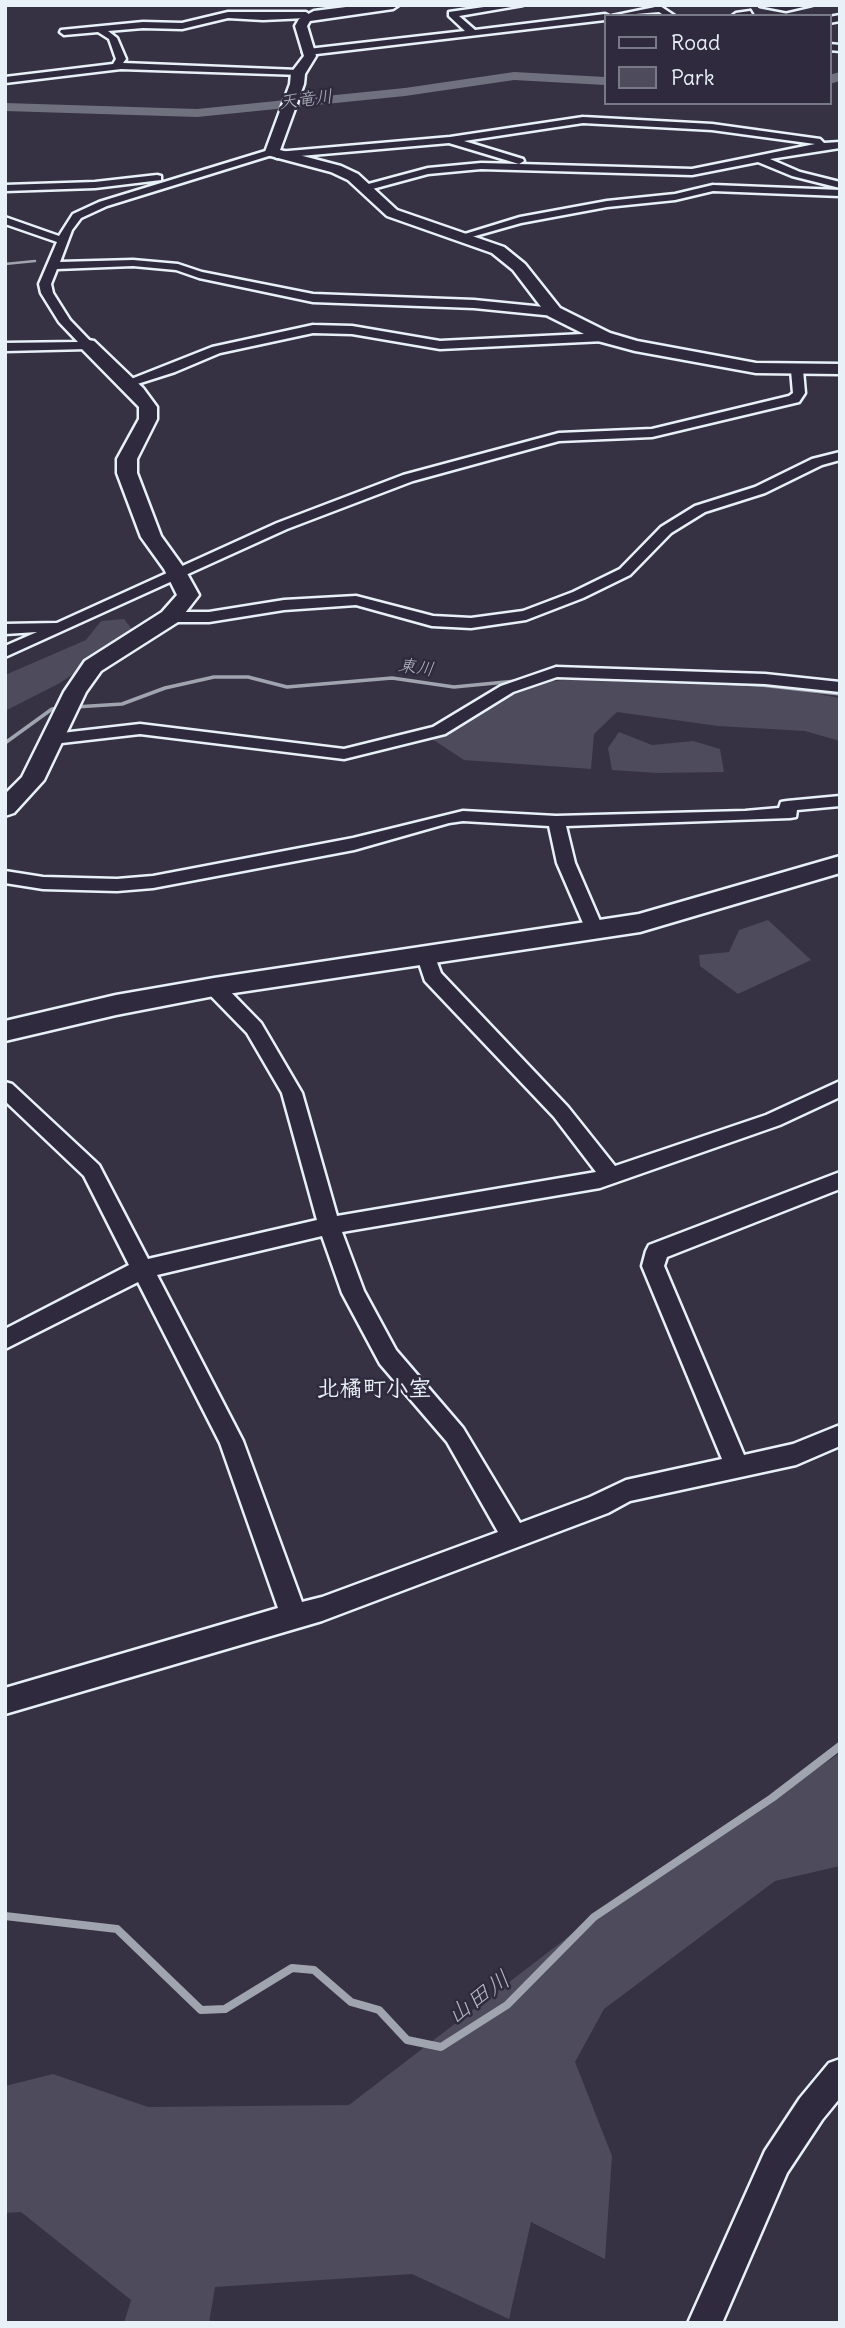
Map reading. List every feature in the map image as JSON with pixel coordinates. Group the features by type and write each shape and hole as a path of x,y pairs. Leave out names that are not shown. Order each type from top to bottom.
{"street":[{"path":"225,5 310,15"},
{"path":"64,32 99,28 182,26 220,15 310,15 393,5"},
{"path":"472,32 452,14 519,5"},
{"path":"629,14 676,5"},
{"path":"765,6 786,8 808,5"},
{"path":"660,9 668,14"},
{"path":"579,12 593,22"},
{"path":"275,153 298,73 307,64 308,52 301,26 310,15"},
{"path":"308,52 472,32 593,22 604,18"},
{"path":"99,28 113,38 121,59 116,67"},
{"path":"5,80 116,67 172,66 298,73"},
{"path":"5,808 32,780 75,692 93,666 170,618 188,595 176,572 151,537 127,473 127,459 148,419 148,407 65,322 47,293 45,284 51,266 64,242 67,230 77,216 103,204 219,167 275,153 450,140 583,120 712,127 840,145"},
{"path":"450,140 519,161 525,167"},
{"path":"365,188 428,171 458,167 692,172 821,146 840,145"},
{"path":"275,153 336,169 353,177 392,213 506,256 519,267 554,312"},
{"path":"760,159 796,174 840,185"},
{"path":"5,188 95,185 219,167"},
{"path":"461,237 520,220 607,204 675,197 713,188 840,192"},
{"path":"5,220 64,242"},
{"path":"51,266 132,263 178,267 313,313 352,330 440,345 604,337"},
{"path":"127,383 171,369 313,313 474,304 554,312 604,337 694,358 756,368 840,369"},
{"path":"5,347 88,345"},
{"path":"5,652 282,526 408,478 559,437 652,433 794,399 799,393 797,370"},
{"path":"170,618 209,617 284,605 356,600 432,621 484,622 526,615 578,595 625,572 666,530 700,509 748,495 817,462 840,456"},
{"path":"5,629 69,624"},
{"path":"53,739 140,729 344,754 439,732 507,689 556,672 765,679 840,687"},
{"path":"5,877 43,883 117,885 153,882 354,845 448,818 556,821 790,813 787,806 840,801"},
{"path":"556,821 566,863 595,930"},
{"path":"5,1031 116,1005 214,987 640,923 840,864"},
{"path":"425,954 432,976 561,1112 611,1176"},
{"path":"214,987 254,1028 292,1093 329,1226 354,1293 388,1357 455,1435 514,1537"},
{"path":"5,1340 142,1269 329,1226 611,1176 773,1119 840,1088"},
{"path":"5,1089 92,1171 231,1441 294,1616"},
{"path":"737,1466 653,1266 657,1251 840,1180"},
{"path":"5,1701 322,1609 599,1505 626,1491 796,1454 840,1435"},
{"path":"705,2323 776,2162 811,2109 840,2074"}],"green space":[{"path":"124,619 134,632 60,683 5,711 5,675 86,640 101,621"},
{"path":"673,668 840,698 840,741 805,731 718,726 617,712 594,734 591,769 464,760 432,739 485,696 546,682"},
{"path":"619,732 652,745 693,741 720,749 724,772 657,773 612,770 608,748"},
{"path":"768,920 811,960 738,994 700,966 699,955 729,952 739,930"},
{"path":"840,1753 840,1866 775,1881 604,2009 575,2062 612,2156 605,2259 531,2222 509,2319 412,2274 215,2287 209,2323 124,2323 131,2300 21,2212 5,2213 5,2086 53,2074 148,2107 349,2105 594,1917"}],"waterway":[{"name":"天竜川","path":"5,107 197,113 405,92 514,76 604,81"},
{"name":"天竜川","path":"831,79 840,76"},
{"path":"5,264 35,261"},
{"name":"東川","path":"75,707 122,704 165,688 214,677 248,677 287,687 392,678 454,687 516,681"},
{"name":"東川","path":"574,677 641,680"},
{"name":"東川","path":"665,680 761,685 840,694"},
{"name":"東川","path":"5,743 52,709 61,708"},
{"name":"山田川","path":"5,1916 117,1929 201,2010 225,2009 292,1968 314,1970 351,2002 379,2010 407,2040 441,2047 507,2005 594,1917 772,1798 840,1746"}],"district":[{"name":"北橘町小室","path":"374,1389"}]}
